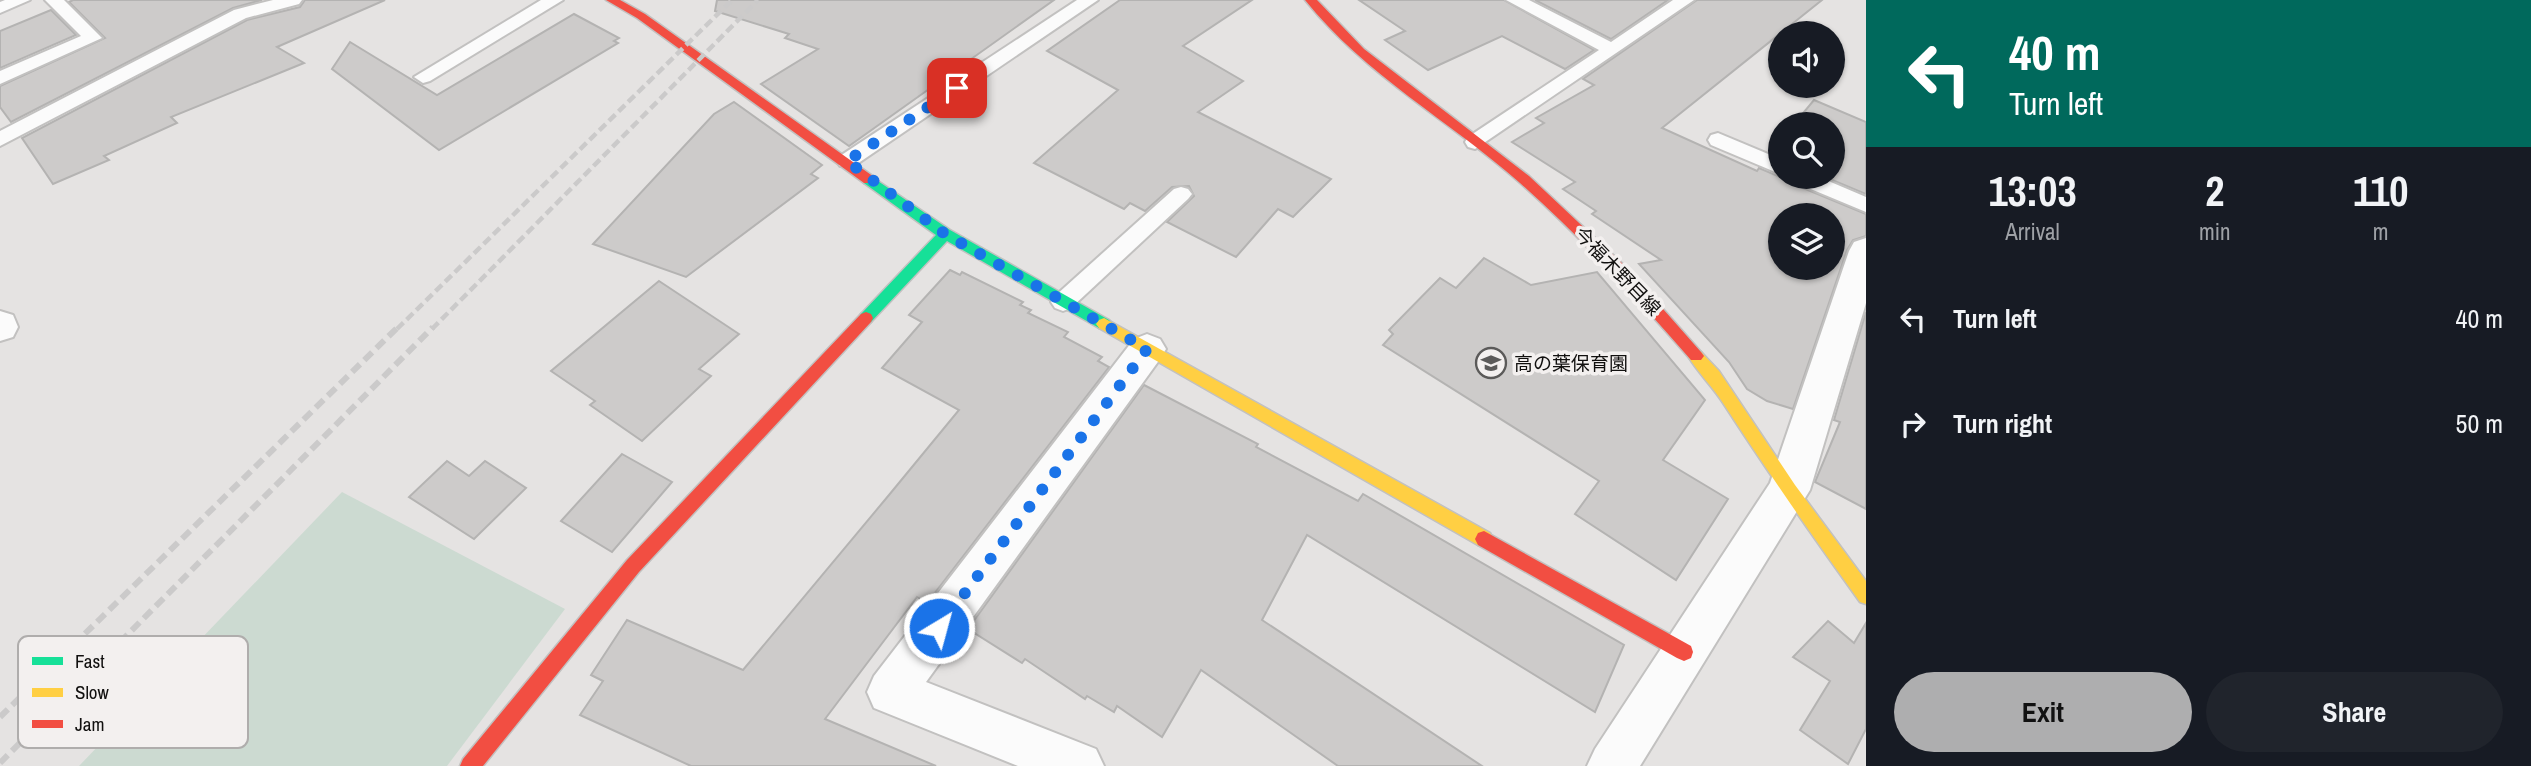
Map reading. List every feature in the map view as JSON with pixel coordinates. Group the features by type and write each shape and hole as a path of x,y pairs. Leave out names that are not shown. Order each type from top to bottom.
{"street":[{"path":"612,0 640,16 847,161 945,234 1684,652"},
{"name":"今福木野目線","path":"1311,0 1360,52 1524,179 1621,271 1713,374 1789,490 1866,596"},
{"path":"470,766 633,566 945,234"},
{"path":"1612,766 1789,490 1829,358 1866,251"},
{"path":"1079,766 891,692 1147,349"}],"lane":[{"path":"0,8 21,0"},
{"path":"0,78 93,38 54,0"},
{"path":"0,139 240,14 293,0"},
{"path":"423,78 554,0"},
{"path":"847,161 1089,0"},
{"path":"1515,0 1611,49"},
{"path":"1475,142 1685,0"},
{"path":"1718,140 1768,162"},
{"path":"1829,189 1866,205"},
{"path":"1063,302 1181,194"}],"shaded area":[{"path":"342,492 565,609 447,766 79,766 96,748 248,748 248,636 204,636"}],"building":[{"path":"262,0 233,8 11,122 0,107 0,86 105,38 69,2"},
{"path":"305,0 385,0 277,47 304,63 171,117 177,123 104,156 109,160 53,184 22,138 247,20 300,7"},
{"path":"717,0 1054,0 849,146 761,84 818,49 785,38 789,34 715,11"},
{"path":"1120,0 1252,0 1183,46 1243,81 1198,112 1331,179 1293,217 1278,209 1236,257 1167,222 1194,196 1189,186 1172,187 1145,211 1130,203 1124,209 1034,163 1118,90 1047,51"},
{"path":"1359,0 1504,0 1594,50 1565,69 1502,36 1428,70 1385,40 1405,31"},
{"path":"1535,0 1668,0 1611,39"},
{"path":"1697,0 1822,0 1796,21 1768,21 1768,43 1662,128 1757,171 1759,168 1768,172 1768,189 1805,189 1839,203 1768,203 1768,280 1837,280 1793,409 1767,401 1747,389 1729,362 1639,264 1661,260 1592,214 1596,211 1563,189 1575,182 1512,142 1544,123 1536,118 1594,85 1583,79"},
{"path":"51,10 76,35 0,68 0,31"},
{"path":"574,14 619,38 614,41 618,43 439,150 332,69 350,42 437,95"},
{"path":"1814,100 1842,112 1804,112"},
{"path":"734,102 822,165 811,174 818,178 686,277 593,244 714,114"},
{"path":"1845,113 1866,122 1866,194 1845,185"},
{"path":"1845,205 1866,214 1866,236 1853,240 1845,256"},
{"path":"1484,258 1531,285 1597,272 1705,400 1663,460 1728,499 1676,580 1575,514 1599,481 1383,345 1393,334 1389,330 1440,278 1456,288"},
{"path":"950,270 960,275 962,272 1023,302 1020,305 1031,310 1028,313 1068,332 1064,337 1102,357 1098,361 1109,367 927,603 917,597 825,719 936,766 691,766 580,715 603,681 591,675 627,620 743,670 889,495 959,410 882,368 922,322 909,315"},
{"path":"659,281 739,334 699,369 711,376 642,441 590,405 595,401 551,371"},
{"path":"1866,312 1866,509 1815,482 1840,422 1834,420"},
{"path":"1144,385 1258,444 1256,447 1358,501 1363,494 1624,645 1595,712 1307,535 1262,620 1482,766 1338,766 1201,670 1162,737 1117,706 1114,712 1087,696 1085,699 1025,659 1022,663 968,629"},
{"path":"622,454 672,482 612,552 561,521"},
{"path":"447,461 469,476 485,461 526,488 474,539 409,497"},
{"path":"1828,621 1854,643 1866,623 1866,729 1848,764 1800,730 1830,681 1793,657"}],"railway":[{"path":"397,329 732,0"},
{"path":"432,329 758,0"},
{"path":"83,636 398,327"},
{"path":"126,636 433,327"},
{"path":"0,717 18,699"},
{"path":"0,763 18,745"}],"traffic: fast":[{"path":"869,180 945,234 1104,324"},
{"path":"866,318 945,234"}],"traffic: slow":[{"path":"1104,324 1484,539"},
{"path":"1696,356 1713,375 1789,490 1866,596"}],"traffic: jam":[{"path":"612,0 641,16 869,180"},
{"path":"1311,0 1360,52 1524,179 1621,271 1696,356"},
{"path":"470,766 633,566 866,318"},
{"path":"1484,539 1684,652"}],"place":[{"name":"高の葉保育園","path":"1491,363"}],"route":[{"path":"939,628 1147,349 945,234 905,207 847,161 957,88"}]}
